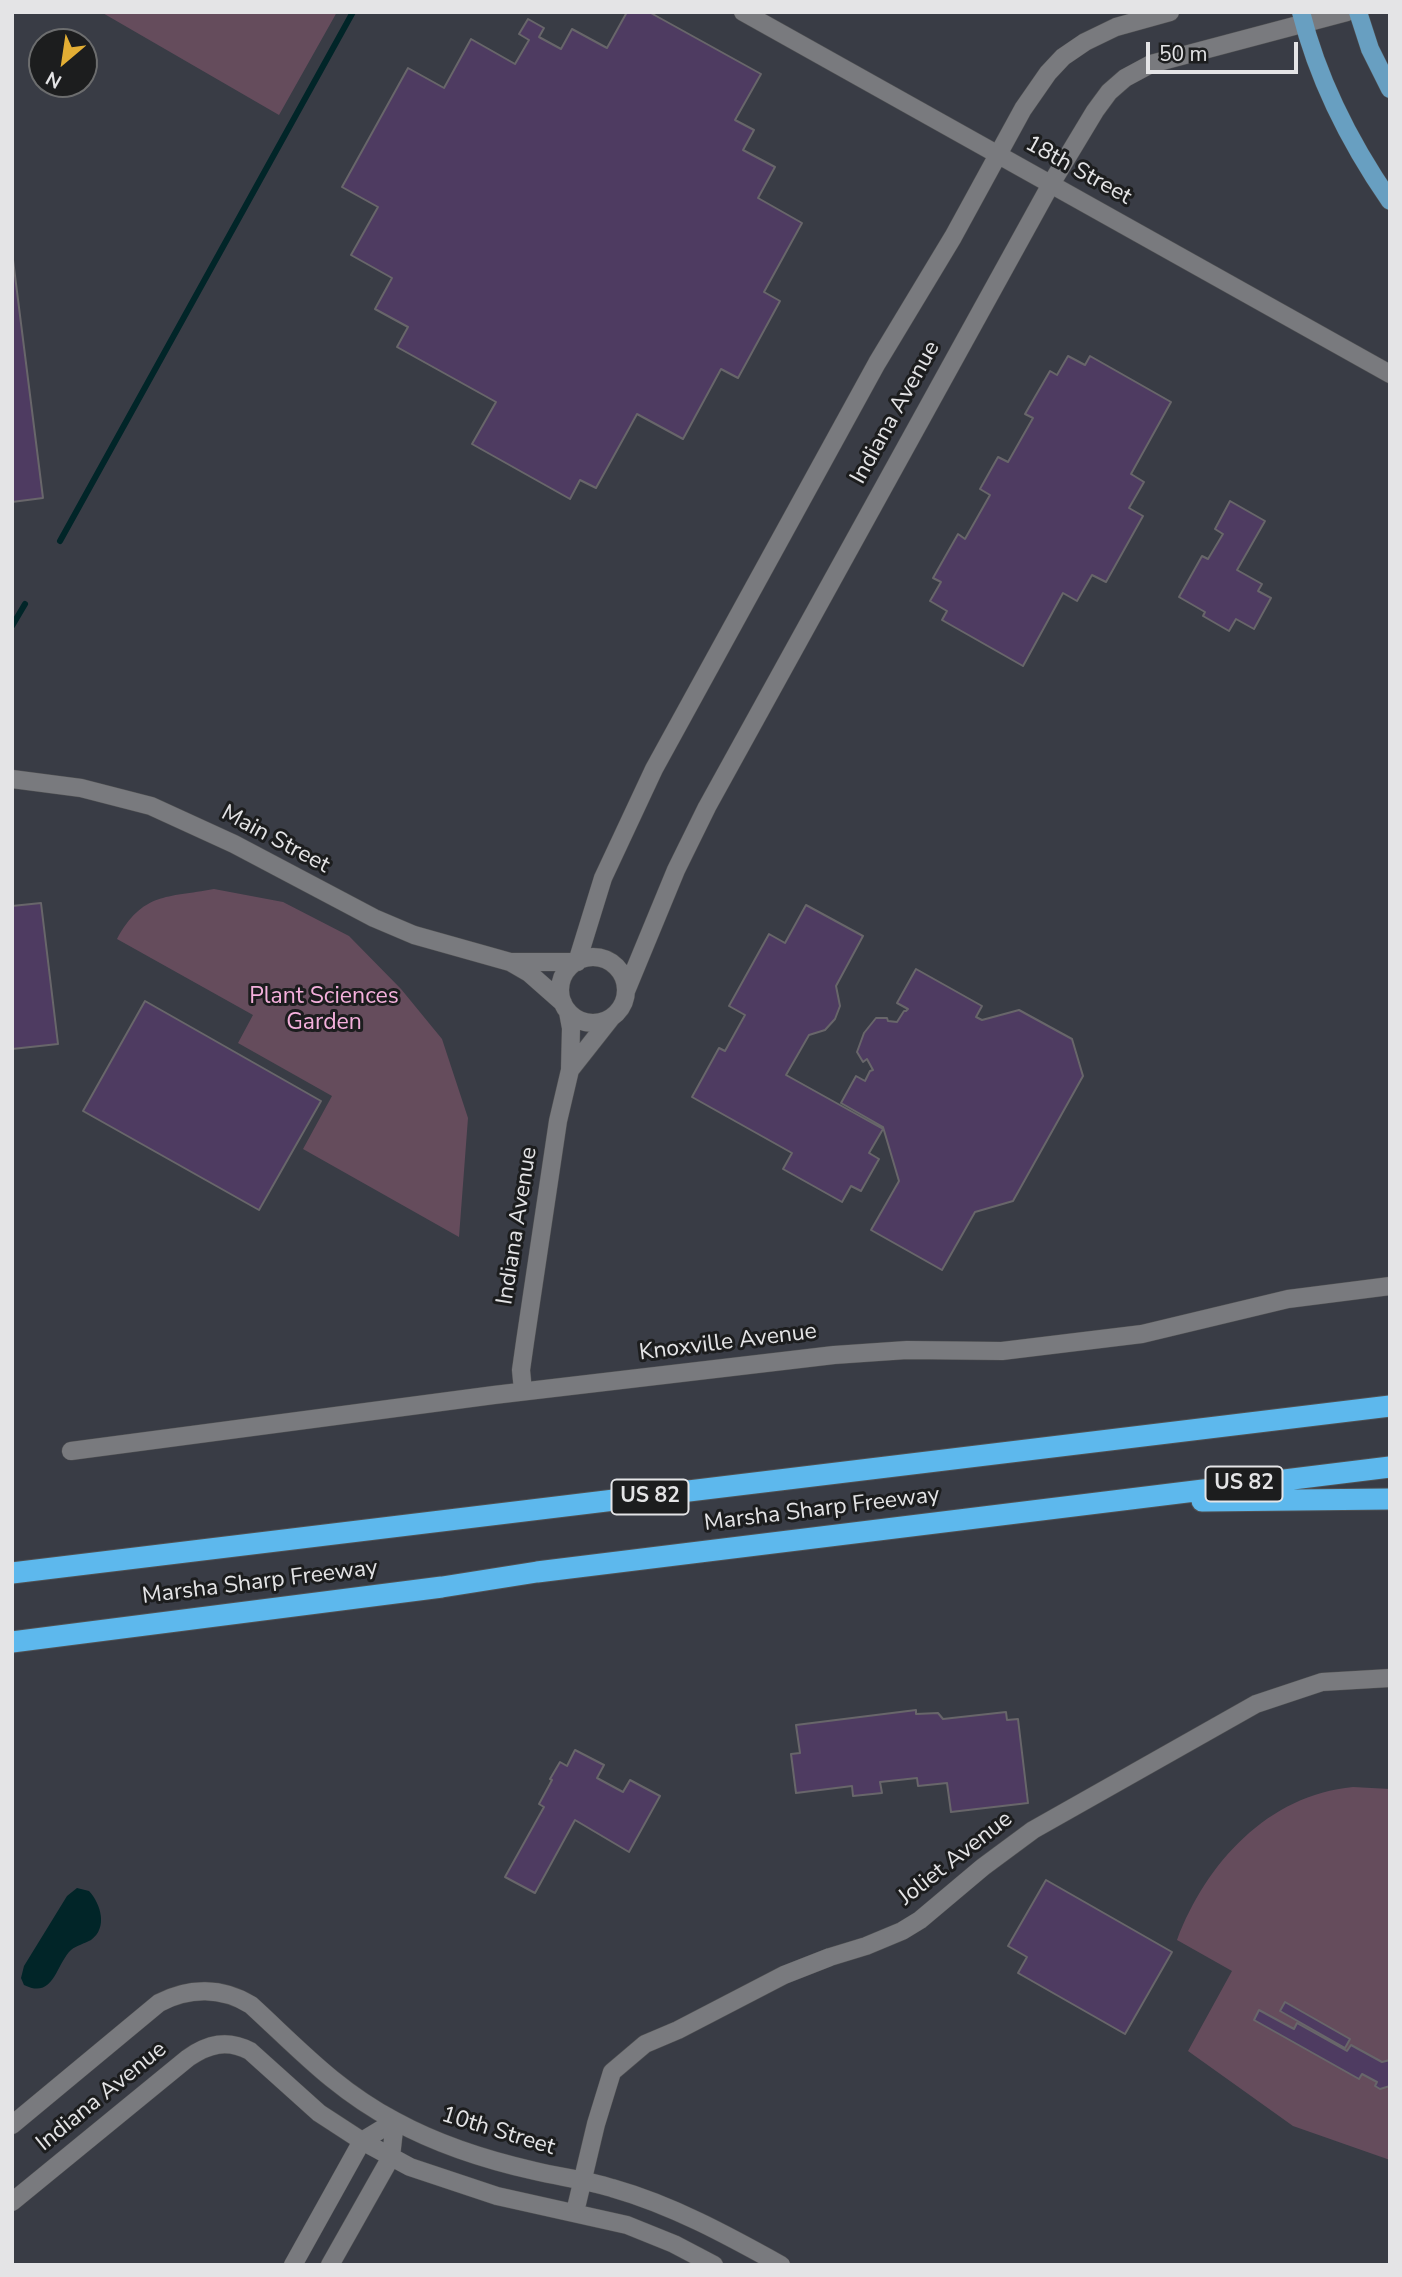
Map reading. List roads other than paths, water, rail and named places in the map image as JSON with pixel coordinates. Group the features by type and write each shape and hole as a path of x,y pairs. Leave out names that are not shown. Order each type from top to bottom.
{"highway":[{"path":"1287,1419 1390,1397"},
{"name":"Marsha Sharp Freeway","path":"12,1573 1390,1406"},
{"name":"Marsha Sharp Freeway","path":"12,1642 442,1587 537,1572 1390,1466"},
{"path":"1098,1502 1390,1499"}],"main road":[{"path":"1359,12 1368,43 1390,89"},
{"path":"1303,19 1329,96 1361,157 1390,201"}],"street":[{"name":"18th Street","path":"743,12 1390,374"},
{"name":"Indiana Avenue","path":"577,962 603,878 654,769 858,397 953,237 998,154 1048,73 1063,57 1115,27 1170,12"},
{"name":"Indiana Avenue","path":"626,991 676,870 707,807 1051,184 1095,111 1109,92 1125,78 1151,64 1303,19 1347,12"},
{"name":"Main Street","path":"12,779 81,788 152,806 234,844 374,918 414,935 510,962 577,962"},
{"path":"591,957 612,963 624,980 626,991 624,1001 613,1016 604,1021 586,1022 566,1008 560,993 565,972 577,962 591,957"},
{"name":"Main Street","path":"510,962 529,974 566,1008"},
{"name":"Indiana Avenue","path":"523,1391 523,1356 558,1121 570,1070 571,1028 566,1008"},
{"name":"Indiana Avenue","path":"570,1070 613,1016"},
{"name":"Knoxville Avenue","path":"71,1451 523,1391 834,1355 907,1350 1002,1351 1142,1334 1288,1299 1390,1286"},
{"name":"Joliet Avenue","path":"575,2212 612,2073 645,2044 678,2030 784,1975 830,1957 866,1947 902,1931 920,1920 983,1867 1033,1830 1256,1704 1322,1682 1390,1678"},
{"name":"Indiana Avenue","path":"12,2124 159,2003 194,1991 230,1995"},
{"name":"10th Street","path":"230,1995 251,2005 306,2059 334,2082 395,2121 466,2152 613,2188 667,2207 781,2265"},
{"name":"Indiana Avenue","path":"12,2202 188,2058 211,2045 228,2043 250,2051 310,2105 362,2141"},
{"path":"293,2265 362,2141 395,2121"},
{"path":"330,2265 391,2157 395,2121"},
{"path":"362,2141 430,2175 473,2189 608,2219 674,2244 714,2265"}],"water":[{"path":"77,1888 89,1891 97,1902 101,1916 100,1929 91,1940 71,1950 48,1984 42,1988 24,1985 21,1978 24,1966 67,1896"}],"waterway":[{"path":"60,541 353,12"},
{"path":"12,626 25,604"}],"park label":[{"name":"Plant Sciences Garden","path":"324,1010"}]}
